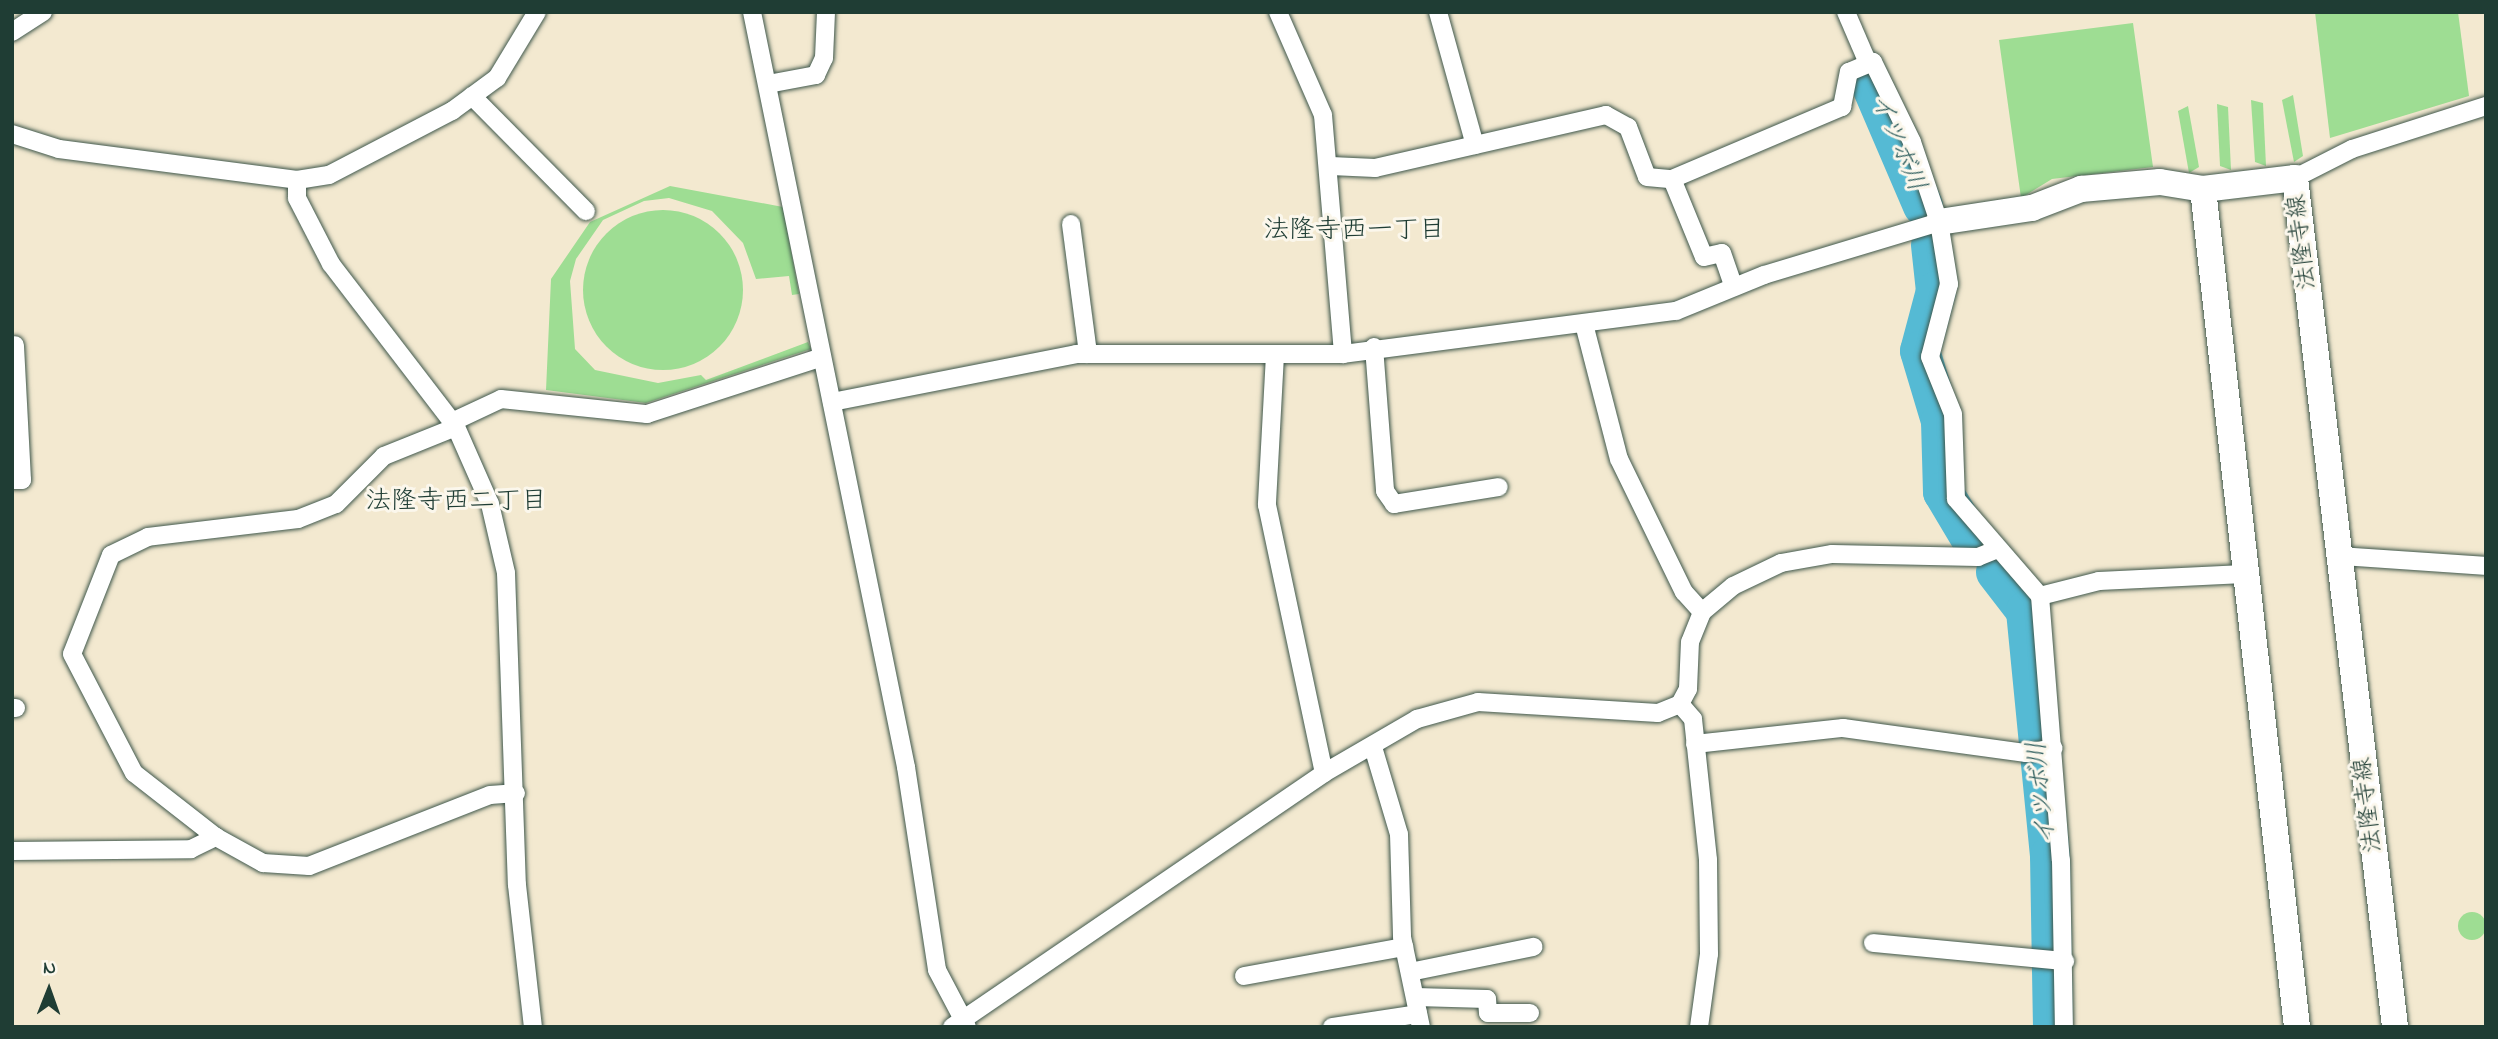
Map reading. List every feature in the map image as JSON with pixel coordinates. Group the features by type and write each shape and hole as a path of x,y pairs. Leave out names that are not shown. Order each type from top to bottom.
{"main road":[{"name":"法隆寺線","path":"1939,222 2032,208 2081,189 2160,182 2203,189 2295,178 2395,1027"},
{"path":"2203,189 2244,574 2297,1027"}],"street":[{"path":"12,32 43,12"},
{"path":"12,134 59,149 297,180 329,174 472,96 497,78 537,12"},
{"path":"752,12 906,767 937,970 960,1025 994,993 1186,872 1324,773 1373,747 1417,719 1478,702 1658,713 1680,704"},
{"path":"768,84 816,75 824,58 826,12"},
{"path":"1278,12 1323,115 1331,166 1343,354"},
{"path":"1438,12 1475,145"},
{"path":"1846,12 1868,63"},
{"path":"1331,166 1375,167 1606,115 1628,127 1647,177 1672,179 1842,107 1850,72 1873,62 1912,142 1939,222 1950,284 1930,357 1953,414 1956,499 1995,550 2040,596 2056,960 2064,1027"},
{"path":"472,96 586,211"},
{"path":"2295,178 2352,149 2486,106"},
{"path":"1672,179 1704,257 1722,253 1734,287"},
{"path":"297,180 297,198 331,264 454,425 490,504 506,573 528,1024"},
{"path":"832,402 908,383 1088,354 1343,354 1374,347 1676,311 1734,287 1939,222"},
{"path":"1071,224 1088,354"},
{"path":"1584,324 1619,458 1684,592 1702,612"},
{"path":"12,480 22,480 15,345"},
{"path":"1374,347 1385,491 1395,504 1499,487"},
{"path":"1275,355 1267,505 1324,773"},
{"path":"516,793 490,795 309,866 263,863 216,836 134,773 72,654 111,555 148,537 298,519 336,504 384,456 454,425 501,399 646,414 822,357"},
{"path":"1680,704 1702,612 1733,586 1781,563 1832,554 1978,557 1995,550"},
{"path":"2340,556 2486,566"},
{"path":"2040,596 2099,581 2244,574"},
{"path":"1680,704 1692,719 1709,927 1699,1027"},
{"path":"1695,744 1843,728 2046,749"},
{"path":"1373,747 1399,834 1404,947 1418,1013"},
{"path":"12,851 191,849 216,836"},
{"path":"1873,943 2056,960"},
{"path":"1244,976 1404,947"},
{"path":"1410,972 1533,947"},
{"path":"1332,1027 1487,999 1488,1013 1530,1013"}],"green space":[{"path":"2315,12 2458,12 2469,96 2330,138"},
{"path":"2133,23 2153,167 2052,179 2021,198 1999,40"},
{"path":"2293,95 2303,156 2294,162 2282,100"},
{"path":"2251,100 2263,103 2266,166 2255,162"},
{"path":"2217,104 2228,107 2231,170 2220,166"},
{"path":"2188,106 2199,167 2189,173 2178,111"},
{"path":"670,186 783,207 799,294 792,295 789,276 756,279 743,243 712,211 669,198 644,201 603,220 576,259 570,281 575,349 595,370 658,383 701,375 706,380 808,342 811,349 646,403 546,390 551,279 590,222"},
{"path":"663,210 694,216 720,233 737,259 743,290 737,321 720,347 694,364 663,370 632,364 606,347 589,321 583,290 589,259 606,233 632,216"},
{"path":"2472,912 2482,916 2486,926 2482,936 2472,940 2462,936 2458,926 2462,916"}],"waterway":[{"name":"イツボ川","path":"1869,80 1923,206"},
{"name":"イツボ川","path":"1931,245 1936,291 1920,351 1941,421 1943,492 1971,539"},
{"name":"イツボ川","path":"1996,572 2026,611 2050,856 2053,1027"}],"district":[{"name":"法隆寺西一丁目","path":"1354,232"},
{"name":"法隆寺西二丁目","path":"456,503"}]}
